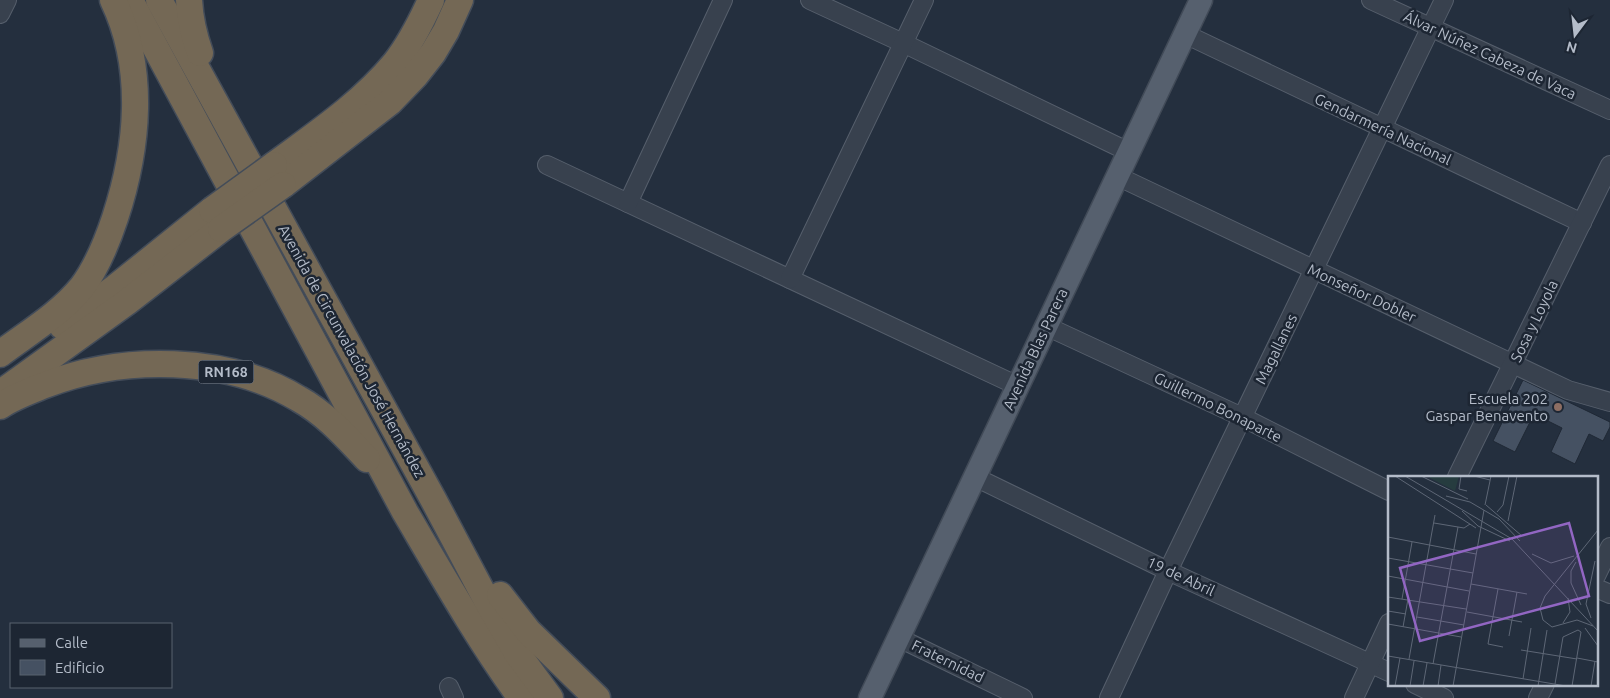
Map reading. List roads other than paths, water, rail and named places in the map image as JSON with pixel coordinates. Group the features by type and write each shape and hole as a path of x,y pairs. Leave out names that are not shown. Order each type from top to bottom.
{"highway":[{"path":"0,354 68,303 83,285 97,263 111,231 123,194 134,128 135,89 130,46 121,17 113,0"},
{"name":"Avenida de Circunvalación José Hernández","path":"130,0 405,512 469,619 521,698"},
{"name":"Avenida de Circunvalación José Hernández","path":"159,0 486,599 517,653 550,698"},
{"path":"189,0 194,38 230,128"},
{"path":"279,175 394,64 420,24 431,0"},
{"path":"0,370 116,287 279,175 390,102 415,76 433,53 446,31 460,0"},
{"path":"0,393 127,302 216,220"},
{"name":"RN168","path":"0,406 32,390 65,377 129,365 160,363 196,366 260,380 297,397 321,412 368,460 405,512"},
{"path":"433,499 516,617 597,698"},
{"path":"469,619 492,679 502,698"}],"main road":[{"name":"Avenida Blas Parera","path":"870,698 1201,0"}],"street":[{"path":"0,14 7,0"},
{"path":"628,203 724,0"},
{"path":"810,0 1129,152"},
{"path":"790,278 924,0"},
{"name":"Álvar Núñez Cabeza de Vaca","path":"1371,0 1610,110"},
{"name":"Magallanes","path":"1108,698 1444,0"},
{"name":"Gendarmería Nacional","path":"1185,34 1582,223"},
{"path":"547,165 1018,386"},
{"name":"Sosa y Loyola","path":"1457,476 1610,165"},
{"name":"Monseñor Dobler","path":"1117,176 1568,390 1610,402"},
{"name":"Guillermo Bonaparte","path":"1046,326 1242,417 1388,490"},
{"name":"19 de Abril","path":"975,477 1168,570 1388,672"},
{"path":"1598,572 1610,547"},
{"path":"1598,589 1610,594"},
{"path":"1354,698 1388,624"},
{"name":"Fraternidad","path":"899,638 1023,698"},
{"path":"1419,686 1444,698"},
{"path":"1538,698 1543,686"}],"place":[{"name":"Escuela 202 Gaspar Benavento","path":"1558,407"}]}
